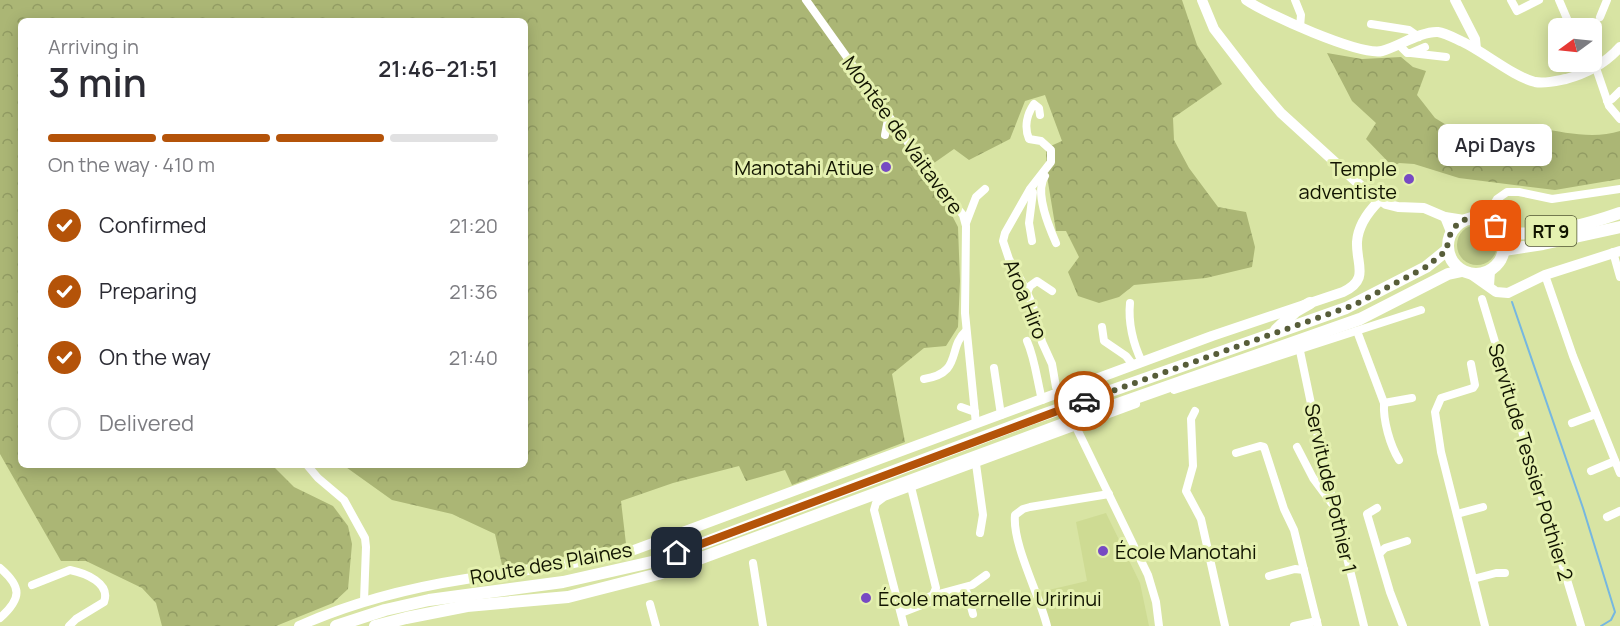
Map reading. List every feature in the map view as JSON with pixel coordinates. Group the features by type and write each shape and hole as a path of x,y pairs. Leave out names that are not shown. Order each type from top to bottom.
{"highway":[{"name":"RT 9","path":"1500,232 1520,235 1542,232 1601,220 1620,213"},
{"path":"1485,219 1464,220 1451,232 1447,250 1452,262 1467,273 1490,271"},
{"name":"RT 9","path":"1485,219 1496,226 1500,232 1504,250 1499,262 1490,271"},
{"name":"RT 9","path":"1504,250 1620,227"},
{"name":"Route des Plaines","path":"336,626 385,610 429,600 563,582 656,561 1034,418 1354,305 1426,267 1447,250"},
{"name":"Route des Plaines","path":"375,626 467,606 568,597 658,574 1104,409 1360,319 1448,274 1467,273"},
{"path":"1272,334 1296,311 1310,303"}],"main road":[{"path":"1202,0 1214,29 1281,113 1379,201 1398,207 1425,208 1445,217 1464,220"},
{"path":"1246,0 1300,27 1346,44 1379,52 1438,32 1476,49 1533,81 1553,81 1586,72"},
{"path":"1455,0 1472,33 1476,49"},
{"path":"1602,63 1620,47"},
{"name":"Route des Plaines","path":"299,626 364,601 432,585 576,562 634,550 1138,363 1355,286 1360,274 1357,243 1359,231 1366,214 1379,201"},
{"path":"1445,217 1451,232"},
{"path":"1467,273 1496,292 1508,293 1545,275 1616,252"},
{"path":"1489,286 1490,271"}],"street":[{"name":"Montée de Vaitavere","path":"806,0 936,182 963,215 966,223 966,331 976,424"},
{"path":"1288,0 1301,15"},
{"path":"1295,0 1301,15 1300,27"},
{"path":"1511,0 1517,11 1539,0"},
{"path":"1559,0 1567,18"},
{"path":"1600,17 1607,0"},
{"path":"1371,24 1409,30 1419,37"},
{"path":"1399,45 1403,51 1446,57"},
{"path":"1411,53 1425,47"},
{"path":"1597,72 1612,112 1620,119"},
{"path":"1607,101 1620,91"},
{"path":"1040,115 1034,104 1025,130 1029,139 1041,141 1051,150 1056,159 1041,182 1045,215 1056,243"},
{"path":"885,135 889,114"},
{"name":"Aroa Hiro","path":"1051,150 1051,162 1029,189 1005,233 1004,241 1009,259 1027,293 1042,342 1050,357 1055,384 1060,393"},
{"path":"966,223 976,197 985,189"},
{"path":"1029,189 1033,192 1029,223 1032,241"},
{"path":"1485,219 1497,200 1507,192 1514,191 1552,199 1620,189"},
{"path":"1616,252 1620,277"},
{"path":"1545,275 1558,317 1620,473"},
{"path":"1027,293 1037,281 1052,291"},
{"name":"Servitude Tessier Pothier 2","path":"1482,299 1581,626"},
{"path":"1130,303 1130,320 1138,363"},
{"path":"904,626 874,510 876,503 884,497 1160,395 1421,310"},
{"path":"1102,327 1104,341 1138,363"},
{"path":"924,379 950,366 960,336 966,331"},
{"path":"1357,331 1384,403 1383,411 1399,460"},
{"path":"1027,341 1032,352 1042,400"},
{"name":"Servitude Pothier 1","path":"1300,351 1324,466 1364,626"},
{"path":"1033,362 1050,357"},
{"path":"1471,364 1475,386 1441,398 1435,412 1441,452 1484,626"},
{"path":"994,368 1001,415"},
{"path":"1384,403 1412,398"},
{"path":"961,407 975,412"},
{"path":"1195,411 1191,419 1193,466 1186,491 1202,519 1225,626"},
{"path":"1572,423 1596,414"},
{"path":"1076,427 1148,575 1160,626"},
{"path":"1236,453 1260,446 1264,447 1284,509 1294,530 1318,624 1294,626"},
{"path":"1297,447 1313,478 1335,508"},
{"path":"1591,471 1615,461"},
{"path":"976,464 983,515 980,533"},
{"path":"310,468 344,500 365,538 364,601"},
{"path":"911,487 936,588 933,595"},
{"path":"1047,626 1021,548 1015,515 1030,507 1109,494"},
{"path":"1457,514 1483,507"},
{"path":"1377,508 1367,514 1390,592 1403,626"},
{"path":"1607,517 1620,512"},
{"path":"1380,553 1385,548 1407,541"},
{"path":"753,563 763,626"},
{"path":"0,568 14,582 17,595 14,603 0,618"},
{"path":"1269,576 1295,569 1304,570"},
{"path":"32,585 69,570 79,572 100,584 106,594 104,602 76,619 69,626"},
{"path":"1473,579 1505,573"},
{"path":"900,609 933,595 972,585 986,574"},
{"path":"900,609 966,592 970,596 973,614"},
{"path":"650,604 656,626"}],"shaded area":[{"path":"1477,225 1485,226 1491,231 1496,237 1496,253 1491,259 1485,264 1477,265 1469,264 1463,259 1458,253 1457,245 1458,237 1463,231 1469,226"},
{"name":"École Manotahi","path":"1106,513 1140,583 1149,626 1049,626 1040,592 1087,581 1076,522"}],"green space":[{"path":"0,0 1182,0 1197,45 1222,84 1173,118 1174,140 1189,168 1218,207 1246,212 1255,247 1252,267 1206,278 1134,285 1119,297 1099,303 1078,296 1068,272 1079,257 1066,231 1056,231 1047,176 1046,148 1062,141 1045,95 1025,101 1010,139 969,160 954,149 934,163 920,177 945,202 958,227 960,281 958,327 946,346 924,348 892,374 905,442 792,485 785,470 746,481 739,466 673,483 621,501 626,544 528,564 502,565 495,534 452,514 392,500 347,468 528,468 528,18 18,18 18,468 275,468 294,487 333,506 348,526 352,544 348,589 333,603 276,626 162,626 156,603 142,588 86,561 61,561 0,454"},
{"path":"1327,53 1362,59 1401,57 1413,67 1426,71 1417,95 1435,118 1487,150 1520,151 1535,144 1540,128 1590,135 1620,131 1620,179 1555,190 1459,178 1414,164 1399,163 1393,167 1366,139 1376,123 1352,101"}],"waterway":[{"path":"1512,302 1583,508 1615,612 1611,620 1601,626"}],"way so far":[{"path":"1084,401 1354,305 1426,267 1447,250 1451,232 1458,223 1468,218 1485,219 1496,226"}],"place":[{"name":"Manotahi Atiue","path":"886,167"},
{"name":"Temple adventiste","path":"1409,179"},
{"name":"Api Days","path":"1496,226"},
{"name":"École Manotahi","path":"1103,551"},
{"name":"École maternelle Uririnui","path":"866,598"}],"route":[{"path":"677,553 1084,401"}]}
